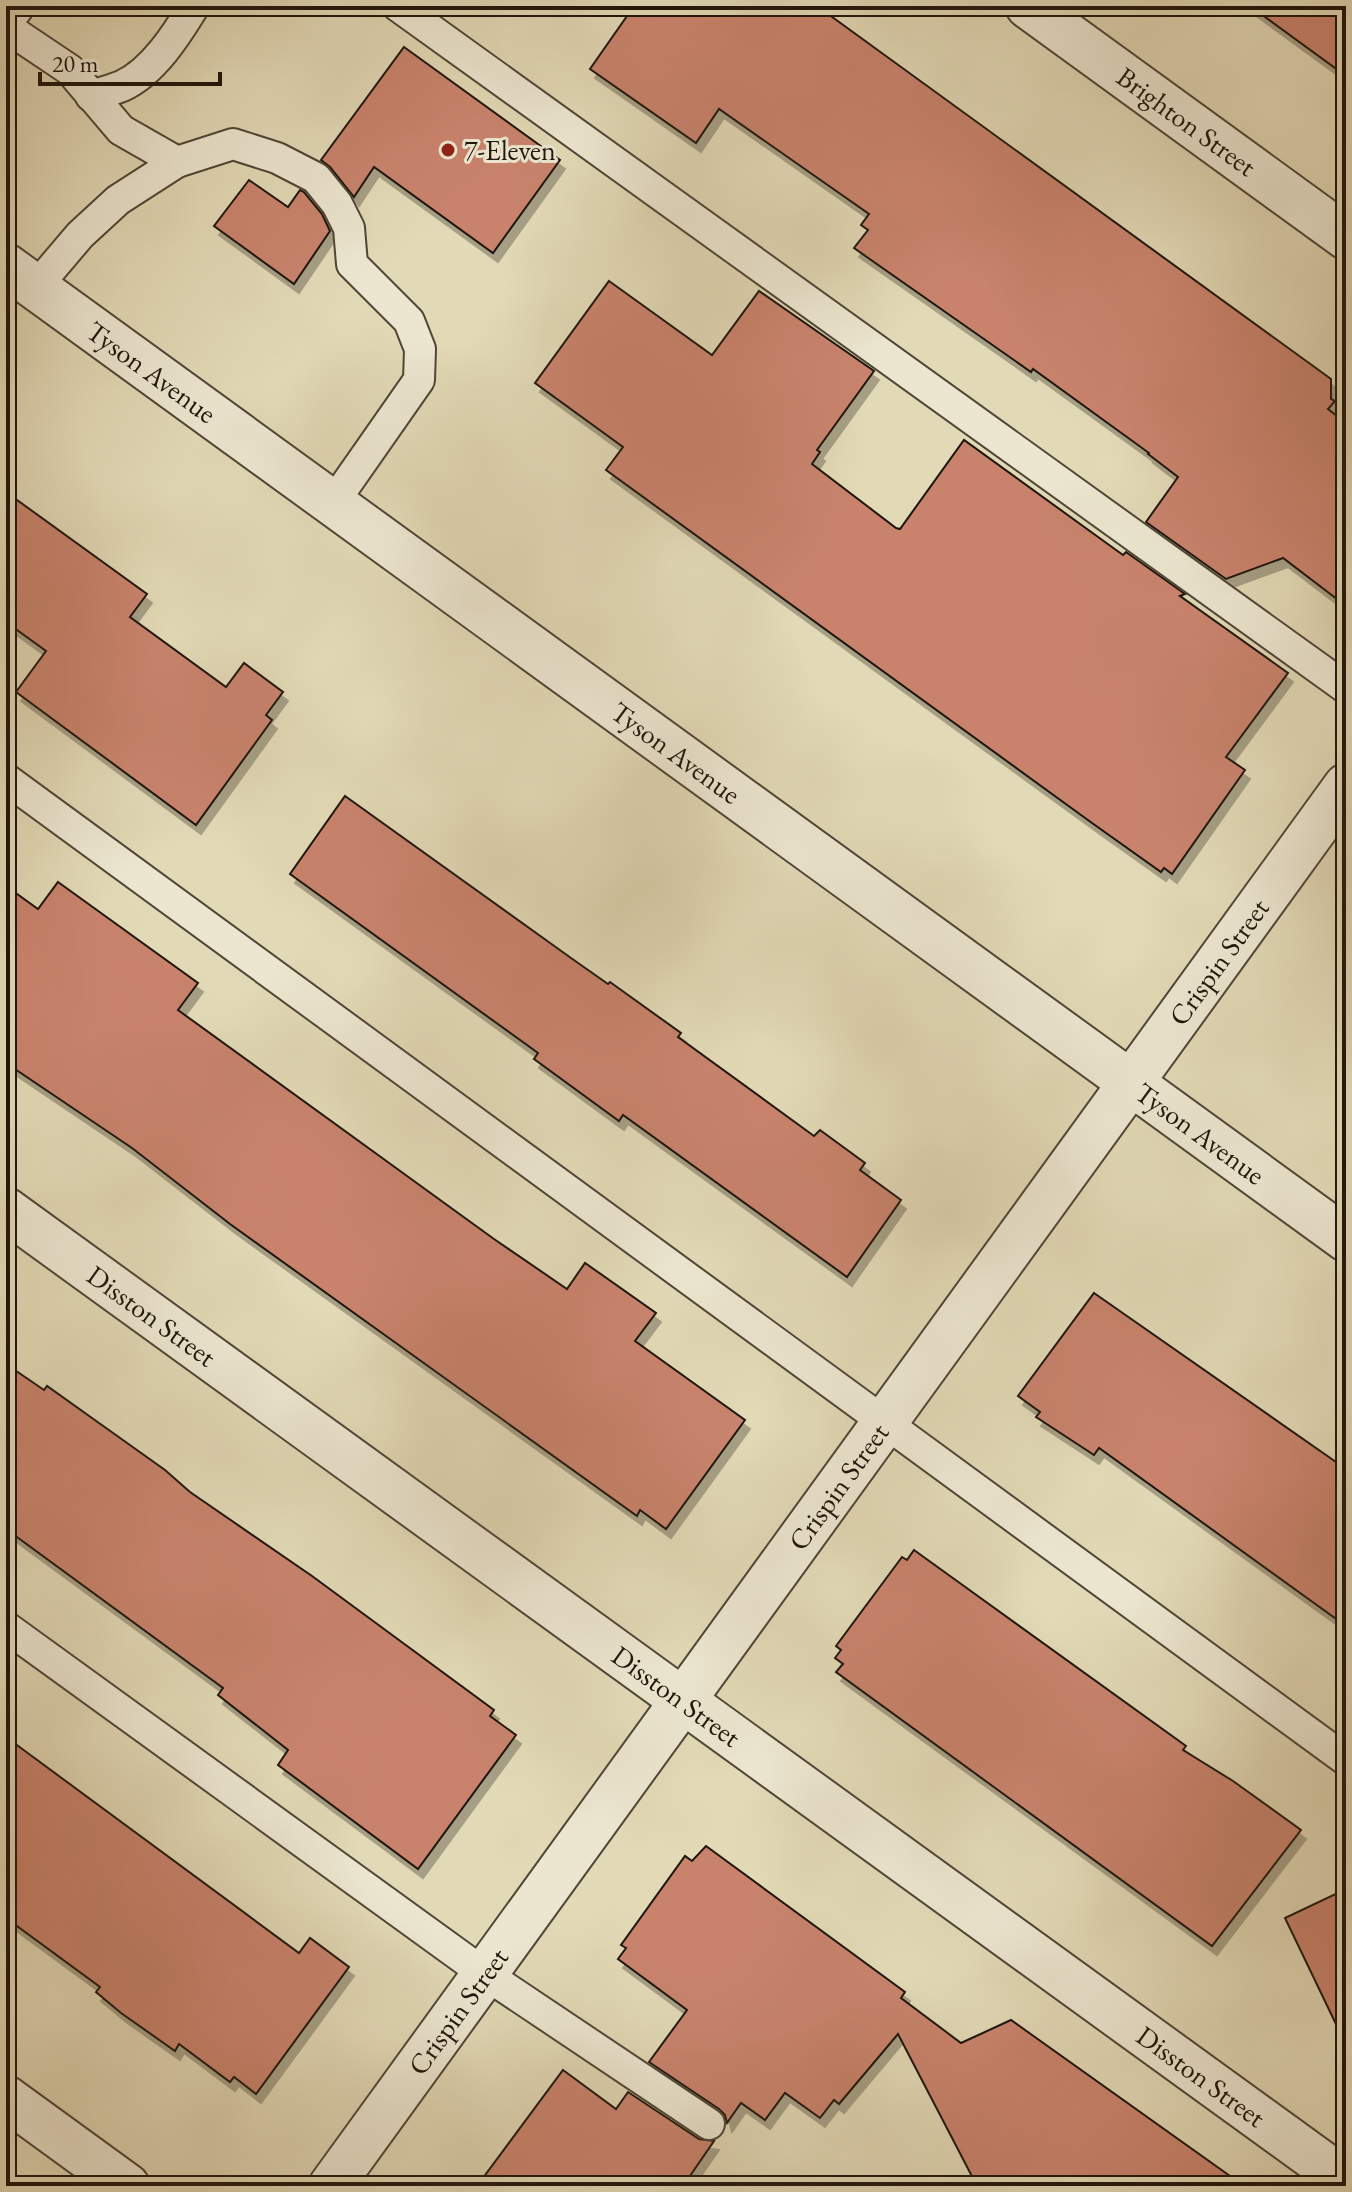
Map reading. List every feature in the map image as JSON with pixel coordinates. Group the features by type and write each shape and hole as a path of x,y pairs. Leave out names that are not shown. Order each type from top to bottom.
{"street":[{"path":"6,12 11,6"},
{"name":"Brighton Street","path":"1028,6 1346,237"},
{"name":"Tyson Avenue","path":"21,277 1346,1239"},
{"name":"Crispin Street","path":"331,2186 1346,786"},
{"name":"Disston Street","path":"6,1210 1346,2181"},
{"path":"6,2098 127,2186"}],"lane":[{"path":"91,96 124,85 150,64 181,28 194,6"},
{"path":"398,6 1346,688"},
{"path":"6,27 70,70 121,130 177,162"},
{"path":"21,277 80,235 118,200 177,162 233,144 277,158 316,178 337,204 349,228 352,264 409,321 420,349 419,380 333,503"},
{"path":"6,779 1346,1760"},
{"path":"6,1627 485,1974 709,2124"}],"building":[{"path":"634,6 817,6 1331,379 1331,399 1335,401 1328,409 1346,423 1346,606 1283,558 1226,579 1146,522 1178,477 1033,369 1031,372 854,248 868,230 861,225 869,214 719,109 696,143 590,69"},
{"path":"1250,6 1346,6 1346,76"},
{"name":"7-Eleven","path":"404,47 560,160 493,253 374,167 354,197 321,160"},
{"path":"249,180 288,207 300,190 304,192 322,214 330,231 294,284 214,226"},
{"path":"609,281 712,355 759,291 874,371 817,450 820,452 812,464 896,528 900,529 964,440 1123,555 1126,552 1185,594 1180,596 1288,673 1226,757 1245,770 1172,874 1164,868 1161,872 1092,823 606,470 623,447 535,383"},
{"path":"6,492 147,594 130,617 226,687 244,663 283,692 266,715 272,720 196,825 16,692 46,651 6,622"},
{"path":"345,796 681,1033 678,1037 814,1136 820,1130 865,1163 860,1170 901,1200 847,1277 623,1115 619,1121 534,1059 538,1053 290,874"},
{"path":"58,882 198,983 178,1010 494,1239 567,1289 585,1263 656,1313 635,1341 745,1420 666,1529 640,1510 637,1516 230,1224 132,1148 6,1063 6,886 38,909"},
{"path":"1094,1293 1346,1469 1346,1626 1099,1448 1094,1455 1036,1417 1040,1412 1018,1396"},
{"path":"6,1364 44,1390 47,1386 165,1470 190,1492 312,1576 494,1710 490,1716 516,1735 418,1869 278,1765 288,1750 218,1695 223,1688 6,1529"},
{"path":"914,1550 1186,1746 1183,1750 1301,1830 1212,1946 836,1672 843,1664 835,1658 841,1650 836,1646 902,1557 907,1560"},
{"path":"6,1737 299,1953 310,1938 349,1967 256,2094 234,2077 230,2082 179,2044 175,2051 121,2013 96,1992 100,1987 6,1918"},
{"path":"706,1846 905,1992 901,1998 961,2043 1011,2020 1244,2186 977,2186 898,2034 839,2104 834,2100 820,2118 785,2093 765,2120 741,2103 727,2123 719,2109 649,2062 687,2010 618,1959 626,1948 621,1945 685,1856 692,1861"},
{"path":"1346,1889 1346,2045 1285,1918"},
{"path":"563,2070 616,2109 628,2092 699,2139 714,2141 683,2186 477,2186"}],"place":[{"name":"7-Eleven","path":"448,150"}]}
